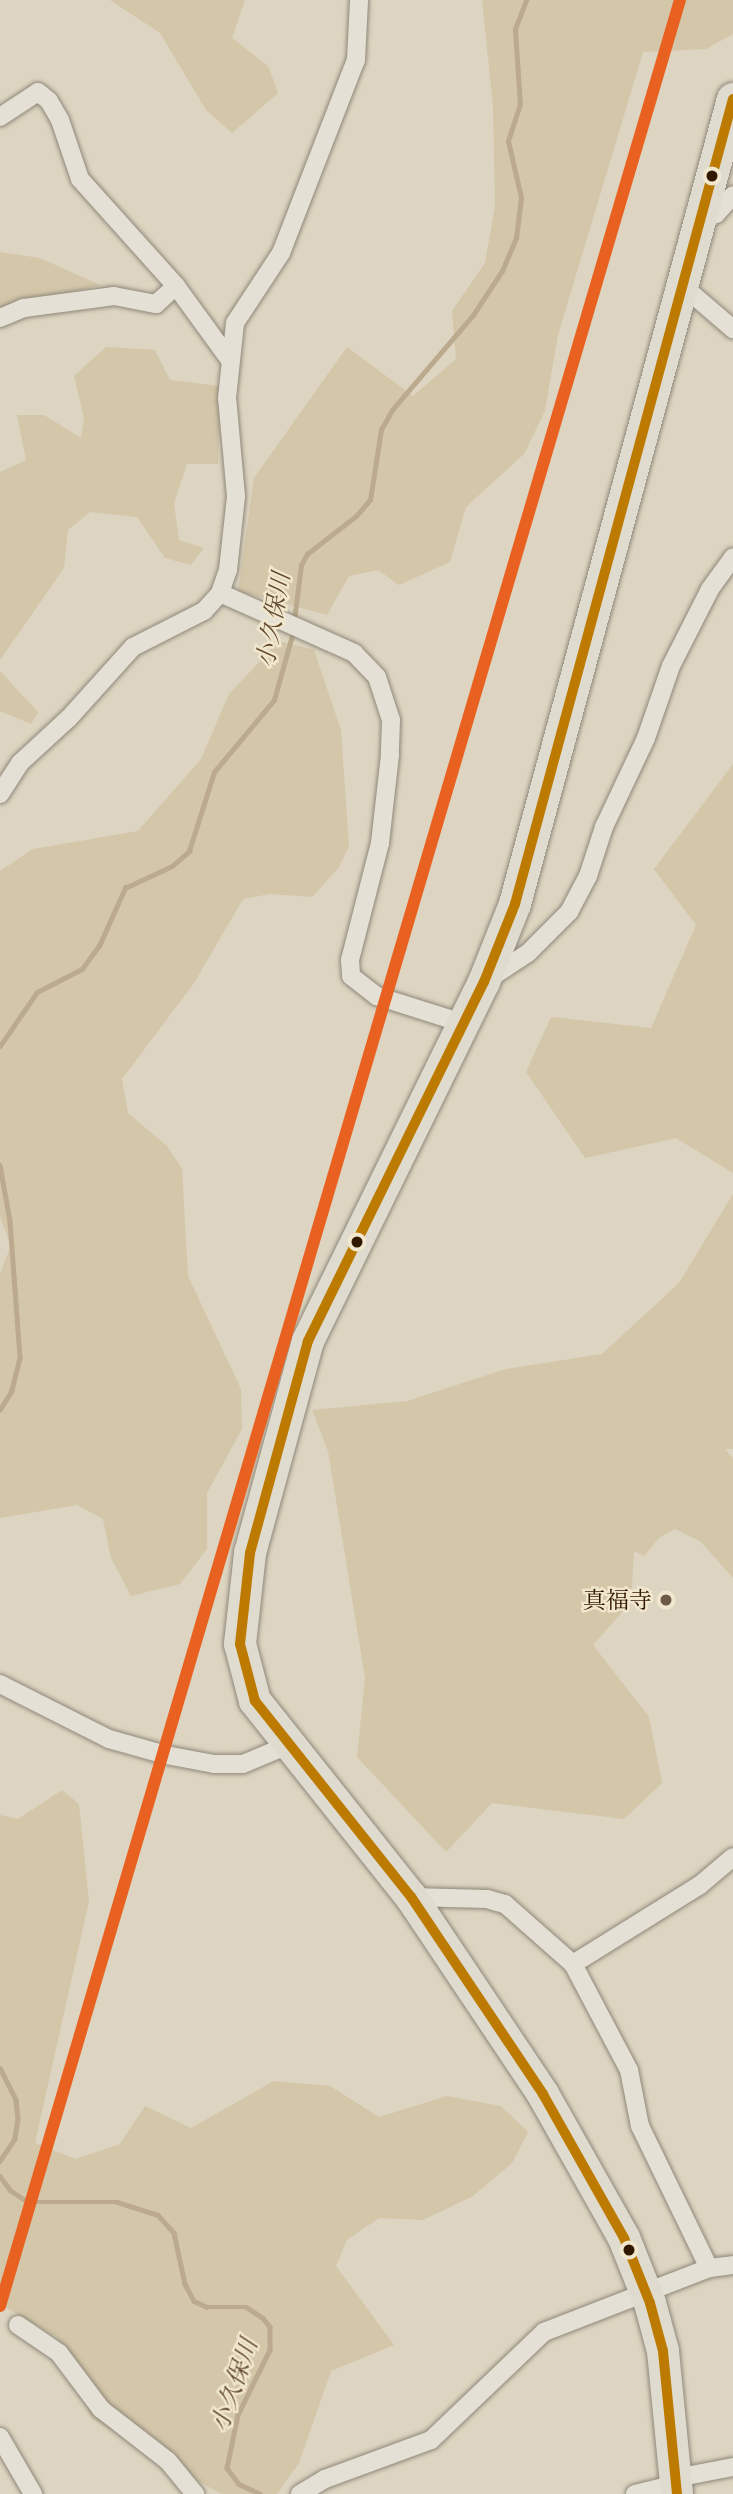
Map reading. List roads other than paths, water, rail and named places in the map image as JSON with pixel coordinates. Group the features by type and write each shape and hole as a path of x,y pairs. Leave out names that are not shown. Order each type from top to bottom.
{"highway":[{"path":"676,2485 663,2351 646,2292 624,2238 543,2094 411,1897 255,1701 244,1673 242,1605 250,1553 308,1341 484,982 514,904 733,99"}],"street":[{"path":"0,794 20,763 69,718 132,647 204,611 220,593 228,570 236,496 228,398 229,359 235,323 281,253 356,60 359,0"},
{"path":"0,117 38,92 49,101 60,120 80,179 176,286 229,359"},
{"path":"701,219 716,214 733,195"},
{"path":"0,318 24,308 114,296 156,304 176,286"},
{"path":"684,287 733,329"},
{"path":"484,982 528,953 569,912 646,738 671,666 710,589 733,557"},
{"path":"220,593 354,653 377,677 391,720 380,843 350,960 351,976 377,996 462,1023"},
{"path":"0,1684 109,1739 166,1755 214,1764 243,1764 288,1745"},
{"path":"573,1964 701,1885 733,1857"},
{"path":"411,1897 487,1899 505,1904 573,1964 629,2070 640,2126 709,2268"},
{"path":"307,2491 431,2440 537,2337 709,2268 733,2265"},
{"path":"18,2325 60,2353 101,2409 168,2461 195,2494"},
{"path":"0,2437 33,2494"},
{"path":"635,2494 676,2485 733,2467"}],"waterway":[{"name":"小久保川","path":"294,620 301,565 307,554 356,516 370,500 381,430 392,410 473,315 502,271 516,238 521,198 508,141 520,105 515,29 526,0"},
{"name":"小久保川","path":"0,1046 37,992 82,969 99,946 125,888 172,866 189,851 214,772 274,700 293,632"},
{"name":"小久保川","path":"0,1165 10,1221 20,1358 12,1391 0,1410"},
{"name":"小久保川","path":"0,2068 16,2100 18,2119 15,2139 0,2161"},
{"name":"小久保川","path":"0,2176 10,2190 28,2202 117,2202 158,2215 174,2233 185,2284 194,2301 207,2307 246,2307 263,2318 270,2327 270,2350 238,2415 227,2468 239,2484 260,2494"}],"place":[{"name":"真福寺","path":"666,1600"}]}
